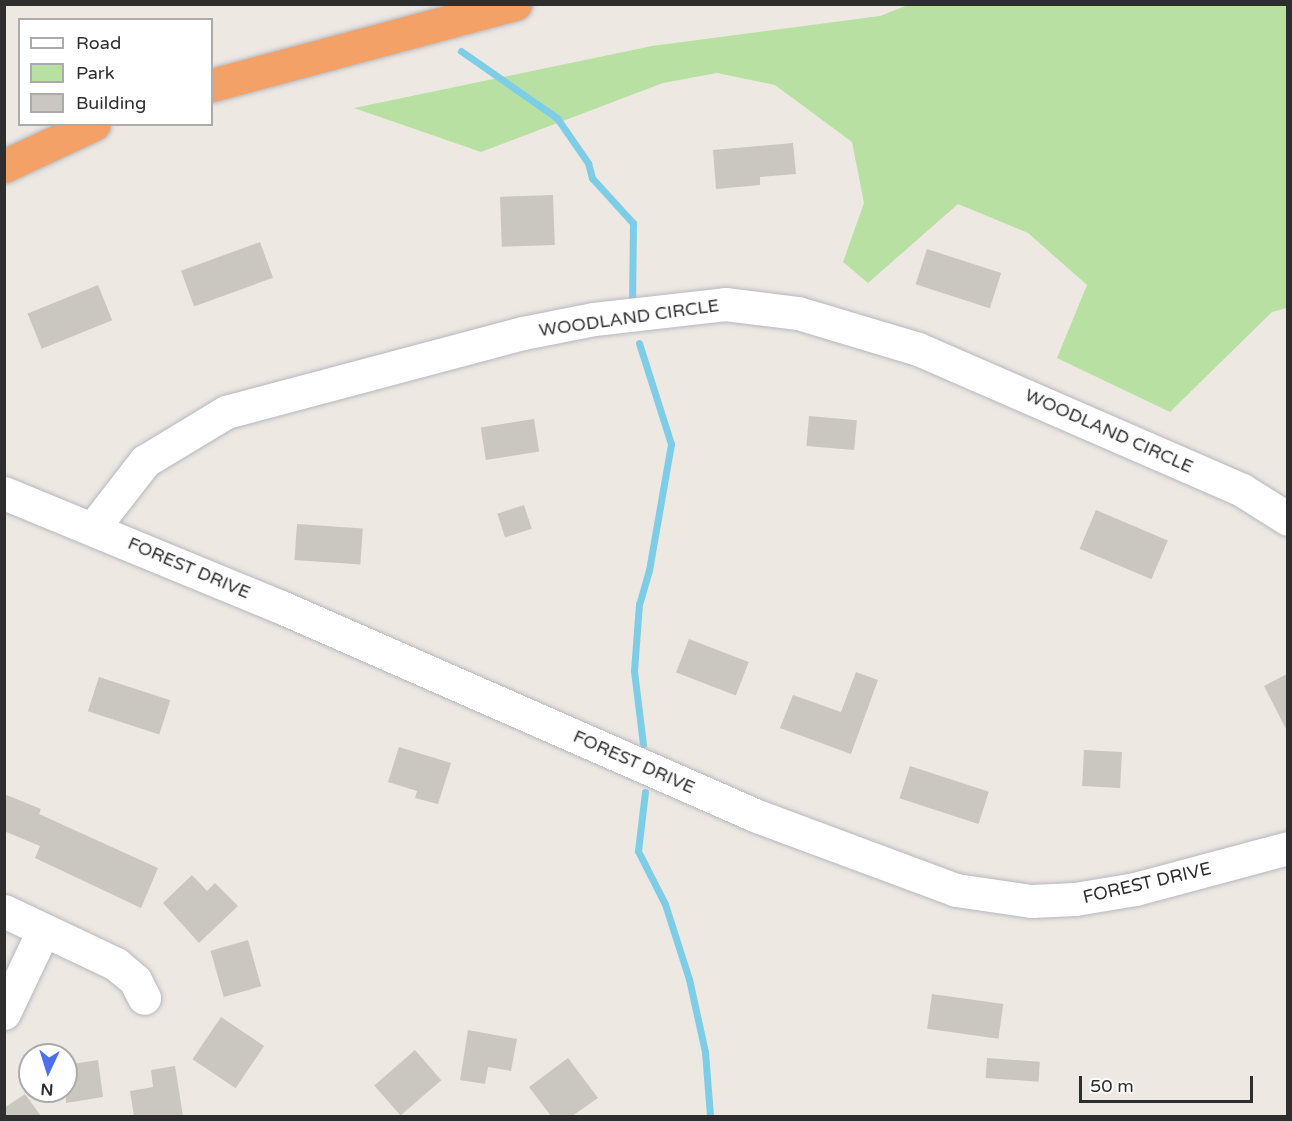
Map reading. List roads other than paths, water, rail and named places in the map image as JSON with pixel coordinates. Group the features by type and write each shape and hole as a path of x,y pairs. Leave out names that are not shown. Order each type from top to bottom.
{"highway":[{"path":"213,85 515,4"},
{"path":"4,166 90,126"}],"street":[{"name":"WOODLAND CIRCLE","path":"93,528 145,461 226,412 523,333 594,319 725,304 798,313 918,349 1242,490 1287,519"},
{"name":"FOREST DRIVE","path":"4,493 93,528 757,816 956,890 1031,901 1075,899 1135,889 1287,848"},
{"path":"4,910 43,931 116,964 135,980 144,998"},
{"path":"4,1013 43,931"}],"waterway":[{"path":"461,51 557,118 588,163 592,178 633,223 632,300"},
{"path":"639,343 671,444 649,570 639,604 634,671 643,744"},
{"path":"645,792 638,851 665,904 689,979 705,1052 710,1116"}]}
